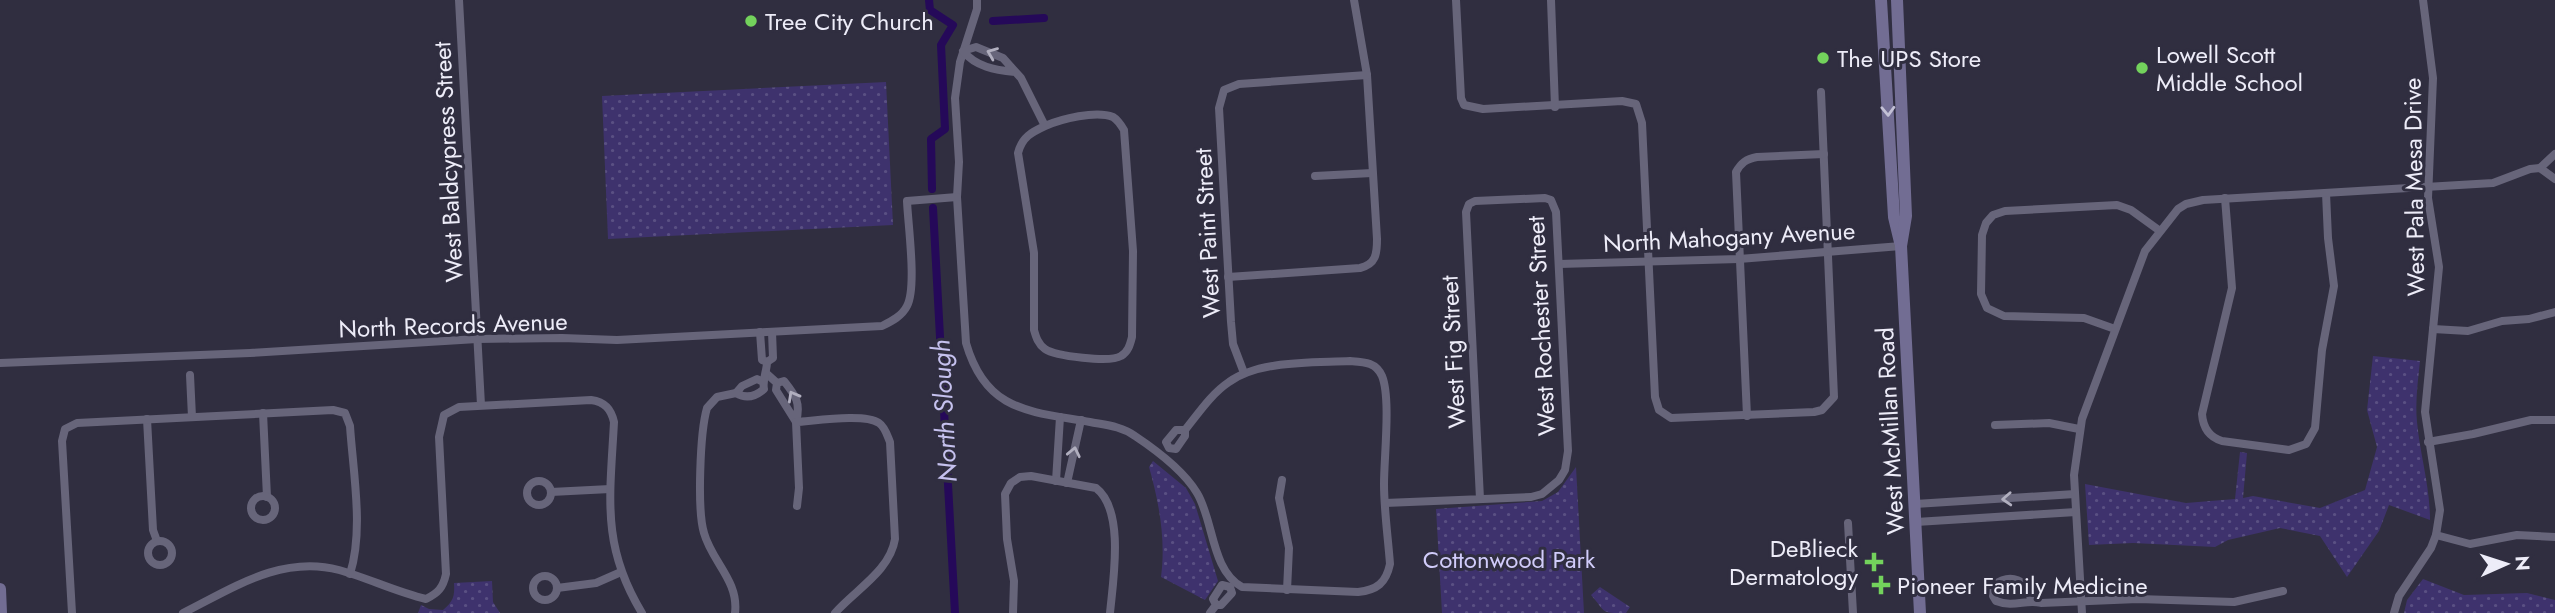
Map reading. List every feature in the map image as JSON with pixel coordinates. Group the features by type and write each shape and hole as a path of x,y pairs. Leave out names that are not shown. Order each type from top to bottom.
{"main road":[{"name":"West McMillan Road","path":"1881,0 1894,217 1902,246"},
{"name":"West McMillan Road","path":"1897,0 1906,216 1902,246 1920,613"},
{"path":"1894,217 1898,197 1897,155 1902,148"},
{"path":"0,589 1,613"}],"street":[{"name":"West Baldcypress Street","path":"459,0 481,405"},
{"path":"986,0 977,4 963,51 956,98 957,197 966,343 974,367 990,388 1004,400 1033,413 1115,426 1129,432 1186,478 1199,495 1231,585 1232,593 1221,605 1216,604 1210,613"},
{"path":"1228,277 1360,268 1373,263 1377,249 1367,75 1354,0"},
{"path":"1456,0 1461,98 1465,105 1482,109 1622,102 1636,104 1642,123 1655,397 1661,413 1677,418 1814,412 1830,405 1834,397 1821,92"},
{"path":"1550,0 1555,107"},
{"name":"West Pala Mesa Drive","path":"2394,613 2399,596 2424,560 2436,535 2440,500 2428,442 2426,397 2439,267 2428,188 2433,78 2423,0"},
{"path":"963,51 976,47 1003,58 1026,86 1045,126"},
{"path":"963,51 972,62 1014,72"},
{"name":"West Paint Street","path":"1244,373 1233,344 1228,277 1219,108 1224,90 1239,84 1367,75"},
{"path":"1105,116 1119,122 1126,138 1133,251 1132,337 1129,348 1121,357 1107,360 1053,352 1044,348 1037,340 1034,330 1034,253 1018,153 1020,144 1030,133 1045,126 1065,117 1105,116"},
{"path":"1747,416 1735,181 1741,164 1748,159 1824,154"},
{"path":"2082,613 2075,495 2075,457 2079,429 2145,251 2171,216 2186,204 2203,200 2493,183 2519,172 2540,168 2555,154"},
{"path":"2540,168 2555,178"},
{"path":"1315,176 1372,173"},
{"path":"2225,198 2232,288 2202,414 2203,424 2214,438 2222,441 2289,450 2306,444 2315,428 2322,350 2334,286 2326,193"},
{"name":"North Records Avenue","path":"0,363 119,360 477,339 562,338 617,341 882,326 903,313 912,292 907,201 957,197"},
{"name":"West Rochester Street","path":"1469,204 1486,199 1551,200 1556,212 1568,451 1565,470 1559,480 1542,494 1531,497 1480,499"},
{"name":"West Fig Street","path":"1469,204 1465,221 1480,499"},
{"path":"2115,329 2084,318 2004,316 1987,309 1981,294 1982,235 1986,223 1993,215 2005,211 2117,205 2131,210 2160,230"},
{"name":"North Mahogany Avenue","path":"1559,264 1739,259 1902,246"},
{"path":"2433,329 2468,331 2502,321 2529,319 2555,312"},
{"path":"760,332 762,360 767,362"},
{"path":"767,362 774,358 772,332"},
{"path":"1162,458 1169,448 1166,442 1176,430 1185,430 1218,390 1244,373 1268,367 1350,360 1364,362 1376,368 1381,375 1385,394 1385,503 1390,564 1388,575 1381,585 1358,592 1251,589 1231,585"},
{"path":"765,378 767,362"},
{"path":"190,375 192,417"},
{"path":"735,613 735,593 709,547 701,521 705,416 713,401 724,394 736,393 757,379 765,378 777,383 776,390 796,422 799,488 797,506"},
{"path":"183,613 270,570 310,566 350,574 425,599 436,594 443,586 446,574 439,437 444,415 459,407 591,400 600,401 607,406 614,422 610,489 611,533 621,572 642,613"},
{"path":"72,613 62,442 65,429 77,423 333,410 345,413 350,426 357,539 350,574"},
{"path":"263,413 267,496"},
{"path":"1056,481 1060,417"},
{"path":"147,419 153,530 157,541"},
{"path":"796,422 865,419 879,422 886,430 890,442 895,539 893,550 886,564 835,613"},
{"path":"1067,483 1081,420"},
{"path":"2428,442 2530,420 2555,420"},
{"path":"1996,425 2049,423 2079,429"},
{"path":"1013,613 1014,581 1007,539 1005,494 1011,483 1020,477 1031,476 1096,488 1104,494 1109,503 1115,555 1110,613"},
{"path":"1282,480 1279,498 1289,548 1287,590"},
{"path":"551,492 610,489"},
{"path":"1915,504 2075,495"},
{"path":"1385,503 1480,499"},
{"path":"1916,522 2076,512"},
{"path":"1848,523 1853,613"},
{"path":"2436,535 2470,544 2517,535 2555,537"},
{"path":"557,588 596,583 621,572"},
{"path":"2031,600 2026,583 2003,580 1994,585 1993,596 2001,603 2018,605 2031,600 2041,603 2157,599 2234,602 2283,591"}],"green space":[{"path":"886,82 893,225 608,239 602,96"},
{"path":"2373,356 2420,361 2416,414 2430,520 2389,505 2379,531 2347,577 2320,536 2280,528 2228,540 2215,547 2133,543 2089,545 2085,484 2186,503 2235,499 2240,452 2247,453 2243,498 2253,496 2320,508 2365,490 2377,447 2367,410"},
{"path":"1153,461 1186,488 1195,504 1218,581 1205,600 1161,577 1161,521 1149,467"},
{"name":"Cottonwood Park","path":"1576,467 1584,613 1442,613 1436,509 1542,501 1558,492"},
{"path":"2423,579 2464,595 2527,593 2555,600 2555,613 2404,613 2407,600"},
{"path":"492,581 493,602 500,613 418,613 421,605 429,609 443,610 453,598 454,583"},
{"path":"1600,587 1630,607 1626,613 1607,612 1602,609 1591,595"}],"waterway":[{"name":"North Slough","path":"929,0 930,10 953,25 941,45 945,129 931,139 932,189"},
{"name":"North Slough","path":"993,21 1044,18"},
{"name":"North Slough","path":"933,208 955,613"}],"place":[{"name":"Tree City Church","path":"751,21"},
{"name":"The UPS Store","path":"1823,58"},
{"name":"Lowell Scott Middle School","path":"2142,68"},
{"name":"DeBlieck Dermatology","path":"1874,562"},
{"name":"Pioneer Family Medicine","path":"1881,585"}]}
